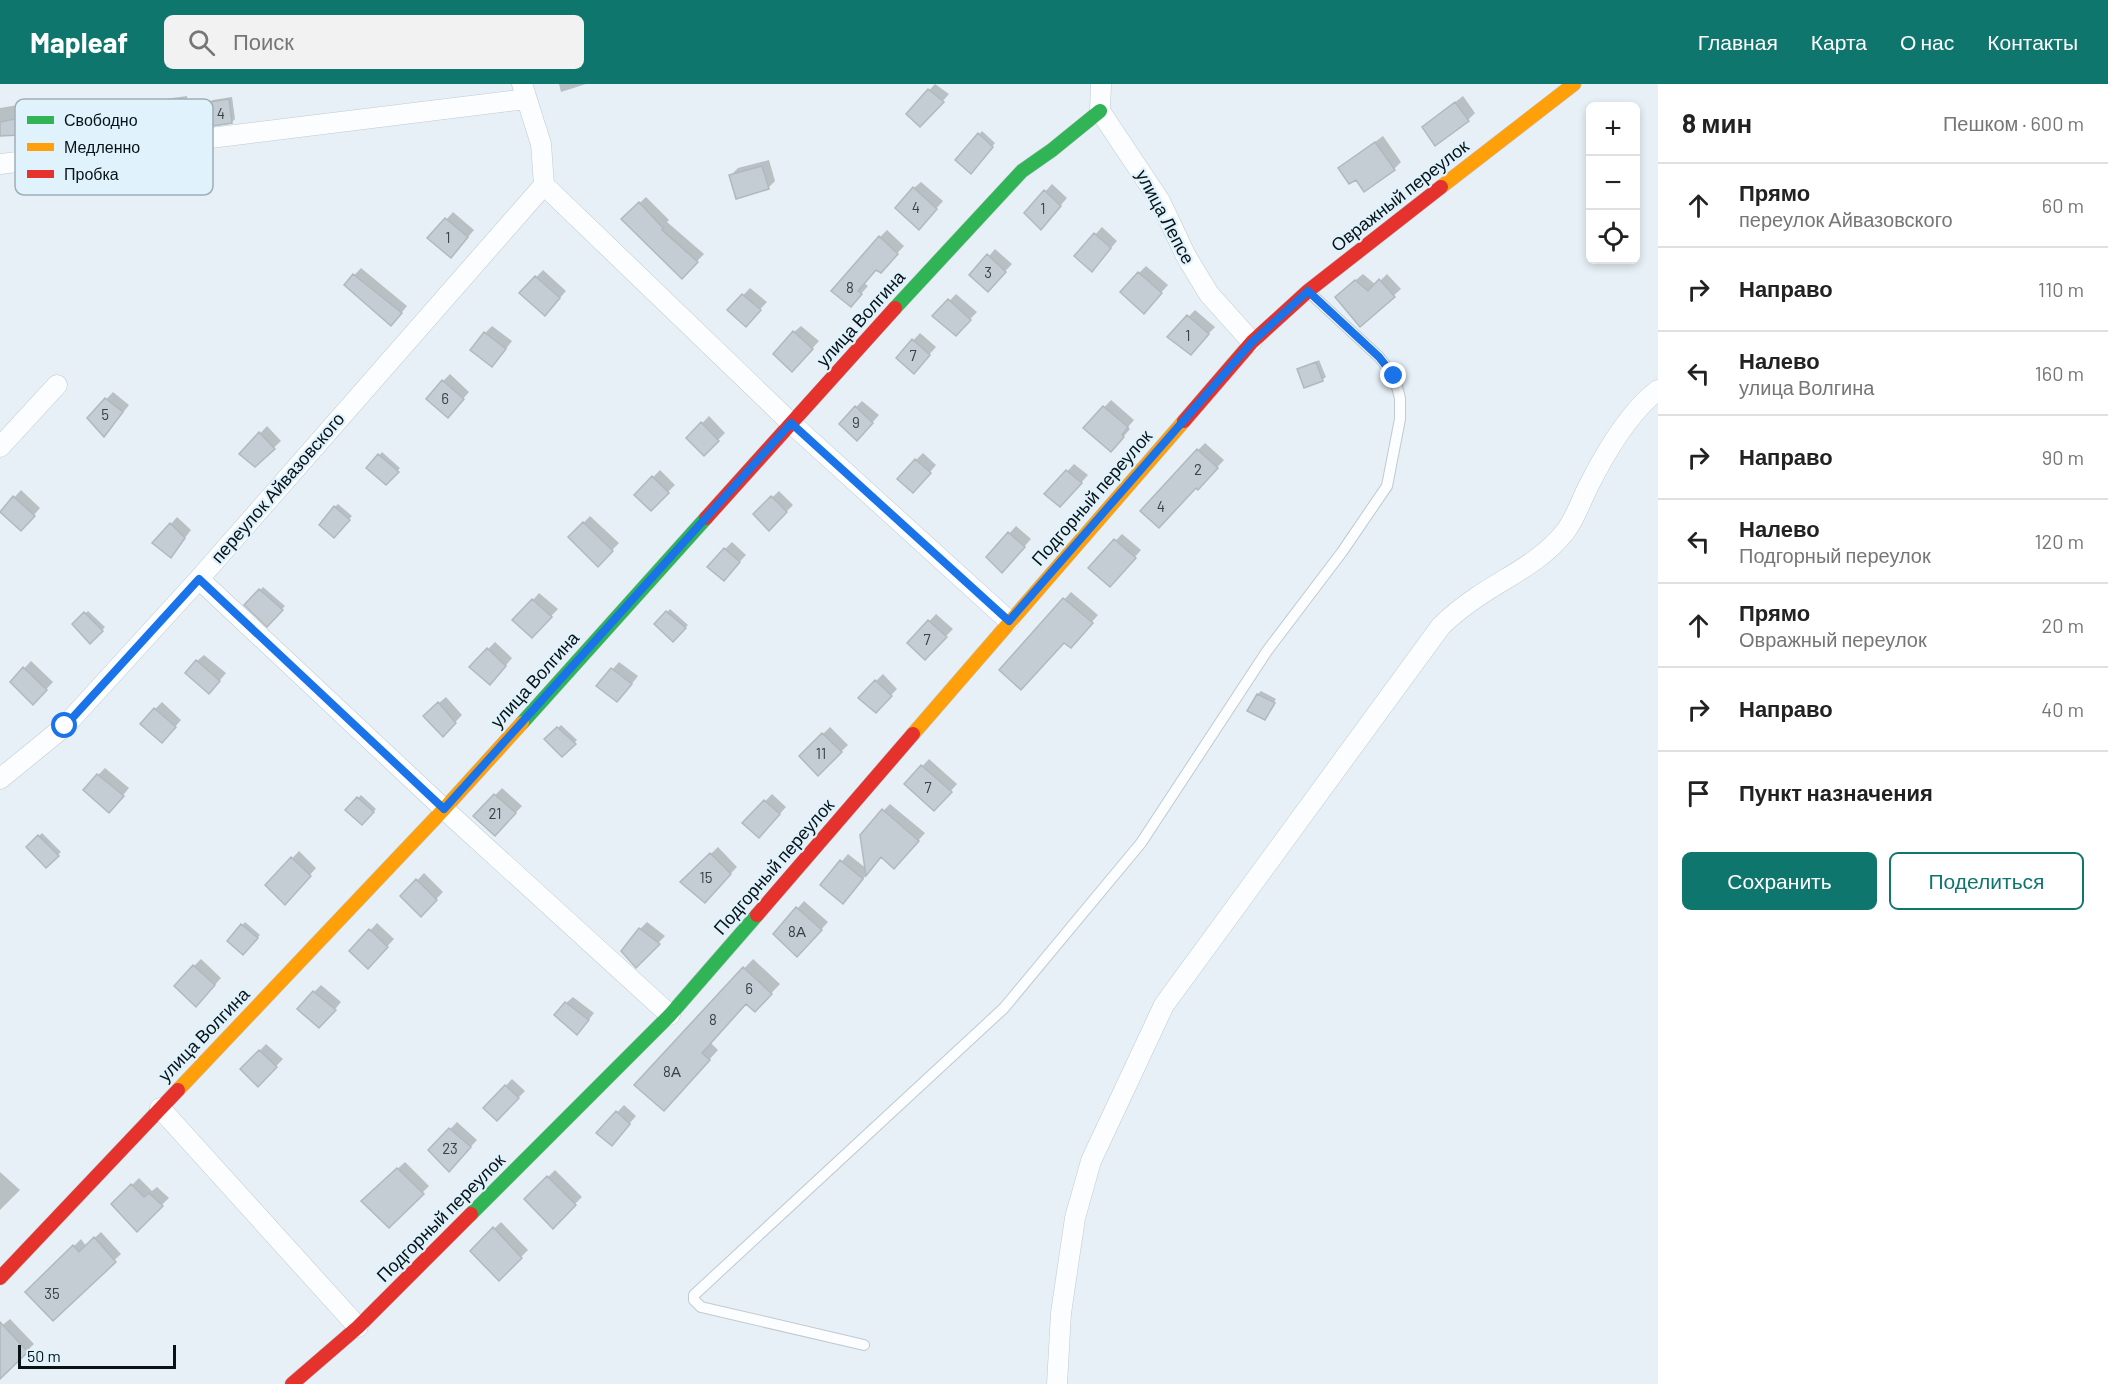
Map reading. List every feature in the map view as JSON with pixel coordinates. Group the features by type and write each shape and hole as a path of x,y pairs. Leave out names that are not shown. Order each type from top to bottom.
{"street":[{"path":"1100,111 1101,84"},
{"name":"Овражный переулок","path":"1252,342 1308,291 1574,84"},
{"path":"213,134 524,91 541,144 544,185 791,423 1009,621"},
{"name":"улица Лепсе","path":"1100,111 1160,201 1186,256 1209,294 1252,342"},
{"name":"улица Волгина","path":"0,1278 444,809 791,423 1022,171 1100,111"},
{"path":"0,164 15,162"},
{"name":"переулок Айвазовского","path":"0,779 65,726 199,579 544,185"},
{"name":"Подгорный переулок","path":"292,1384 358,1326 670,1015 1252,342"},
{"path":"0,447 57,385"},
{"path":"1057,1384 1061,1312 1074,1218 1091,1161 1164,1005 1441,626 1465,605 1548,551 1566,530 1599,465 1628,422 1648,398 1658,390"},
{"path":"199,579 444,809 670,1015"},
{"path":"160,1108 358,1326"}],"lane":[{"path":"864,1345 701,1307 694,1300 694,1295 1004,1008 1141,843 1267,651 1342,552 1387,486 1400,419 1400,398 1394,376 1379,357 1308,291"}],"building":[{"path":"928,89 944,102 920,127 906,114"},
{"path":"229,99 232,123 213,126 213,101"},
{"path":"1455,102 1469,121 1435,146 1422,127"},
{"path":"15,119 15,135 0,136 0,122"},
{"path":"978,133 993,147 971,174 955,160"},
{"path":"1375,142 1395,170 1364,192 1356,180 1349,184 1338,168"},
{"path":"762,166 769,189 736,199 729,175"},
{"path":"913,187 937,209 919,230 895,208"},
{"path":"1044,190 1061,206 1041,230 1024,213"},
{"path":"639,202 663,228 662,230 698,262 682,279 621,219"},
{"path":"445,218 468,237 451,258 427,238"},
{"path":"1094,233 1111,248 1092,272 1074,256"},
{"path":"879,236 898,254 881,273 876,270 858,291 862,294 851,307 831,291"},
{"path":"987,254 1006,272 988,292 969,275"},
{"path":"1138,272 1162,293 1144,314 1120,292"},
{"path":"353,274 402,313 391,326 344,285"},
{"path":"535,276 560,298 545,316 519,293"},
{"path":"1379,279 1395,297 1360,327 1335,297 1355,280 1368,291"},
{"path":"742,294 761,310 746,327 727,310"},
{"path":"948,299 971,320 956,336 932,316"},
{"path":"1187,315 1209,334 1191,355 1167,337"},
{"path":"793,331 813,349 792,372 773,354"},
{"path":"484,332 506,349 492,367 470,350"},
{"path":"912,339 930,355 914,374 896,358"},
{"path":"1316,362 1323,381 1304,388 1297,369"},
{"path":"442,380 464,399 448,418 426,399"},
{"path":"105,398 123,412 104,437 87,418"},
{"path":"855,406 873,423 857,441 839,424"},
{"path":"1103,406 1128,427 1122,435 1124,437 1111,452 1083,428"},
{"path":"701,422 719,441 704,456 686,438"},
{"path":"259,432 275,449 255,467 239,454"},
{"path":"1197,449 1218,468 1159,528 1140,511"},
{"path":"378,454 399,472 386,485 366,468"},
{"path":"915,459 931,473 913,493 897,479"},
{"path":"1066,470 1082,483 1060,507 1044,494"},
{"path":"652,476 669,493 651,511 634,495"},
{"path":"13,496 35,516 21,531 0,512"},
{"path":"771,496 787,512 769,531 753,514"},
{"path":"334,506 350,520 334,538 319,525"},
{"path":"583,522 613,551 598,567 568,537"},
{"path":"170,523 185,538 171,558 152,543"},
{"path":"1008,532 1025,547 1002,573 986,557"},
{"path":"1114,539 1136,558 1110,587 1088,568"},
{"path":"724,548 740,562 724,581 707,567"},
{"path":"259,589 283,610 267,627 244,605"},
{"path":"1063,598 1093,623 1071,648 1064,643 1021,690 999,670"},
{"path":"532,599 552,617 532,638 512,620"},
{"path":"666,611 686,628 673,642 654,624"},
{"path":"84,612 103,631 90,644 72,624"},
{"path":"928,620 947,637 925,660 907,643"},
{"path":"487,648 506,666 490,685 469,667"},
{"path":"196,660 220,681 209,694 185,673"},
{"path":"23,667 47,690 33,705 10,682"},
{"path":"611,668 632,684 617,702 596,686"},
{"path":"875,680 892,696 876,713 858,698"},
{"path":"1257,694 1275,703 1265,720 1247,711"},
{"path":"438,702 456,723 443,737 423,716"},
{"path":"154,708 176,727 162,743 140,724"},
{"path":"557,727 576,744 562,757 544,739"},
{"path":"822,733 842,752 818,776 799,756"},
{"path":"921,765 952,792 934,811 904,784"},
{"path":"97,774 124,796 109,813 83,790"},
{"path":"494,794 516,813 495,836 473,816"},
{"path":"357,797 374,812 362,825 345,810"},
{"path":"764,800 780,814 759,838 742,823"},
{"path":"882,809 919,841 894,869 881,857 866,876 860,835"},
{"path":"38,835 59,856 46,868 26,847"},
{"path":"710,853 731,874 705,903 680,882"},
{"path":"291,857 311,876 285,905 265,885"},
{"path":"840,860 863,879 843,904 820,885"},
{"path":"416,879 437,900 421,917 400,896"},
{"path":"796,907 822,930 797,957 773,934"},
{"path":"241,924 258,938 243,955 227,941"},
{"path":"639,928 660,944 636,968 621,951"},
{"path":"369,929 388,947 368,969 349,951"},
{"path":"193,965 215,985 196,1007 174,986"},
{"path":"743,967 772,994 755,1012 746,1004 702,1053 710,1060 664,1111 634,1085"},
{"path":"313,991 336,1010 319,1028 297,1009"},
{"path":"565,1002 589,1020 577,1035 554,1015"},
{"path":"259,1050 277,1067 258,1087 240,1069"},
{"path":"505,1085 519,1098 497,1121 483,1108"},
{"path":"616,1111 630,1124 612,1146 596,1133"},
{"path":"449,1128 471,1147 449,1172 428,1150"},
{"path":"397,1168 424,1194 389,1228 361,1201"},
{"path":"547,1176 576,1205 553,1229 524,1199"},
{"path":"131,1184 144,1197 149,1193 163,1206 137,1232 111,1204"},
{"path":"493,1227 522,1258 499,1281 470,1251"},
{"path":"94,1237 116,1262 53,1321 25,1292 73,1245 79,1252"},
{"path":"0,1322 28,1352 0,1379"}],"traffic: fast":[{"path":"895,308 1022,171 1100,111"},
{"path":"522,723 706,518"},
{"path":"471,1214 670,1015 757,915"}],"traffic: slow":[{"path":"1441,187 1574,84"},
{"path":"913,734 1184,421"},
{"path":"178,1090 444,809 522,723"}],"traffic: jam":[{"path":"1184,421 1252,342 1308,291 1441,187"},
{"path":"706,518 895,308"},
{"path":"757,915 913,734"},
{"path":"0,1278 178,1090"},
{"path":"292,1384 358,1327 471,1214"}],"route":[{"path":"65,726 199,579 444,809 791,423 1009,621 1252,342 1308,291 1379,357 1394,376"}]}
